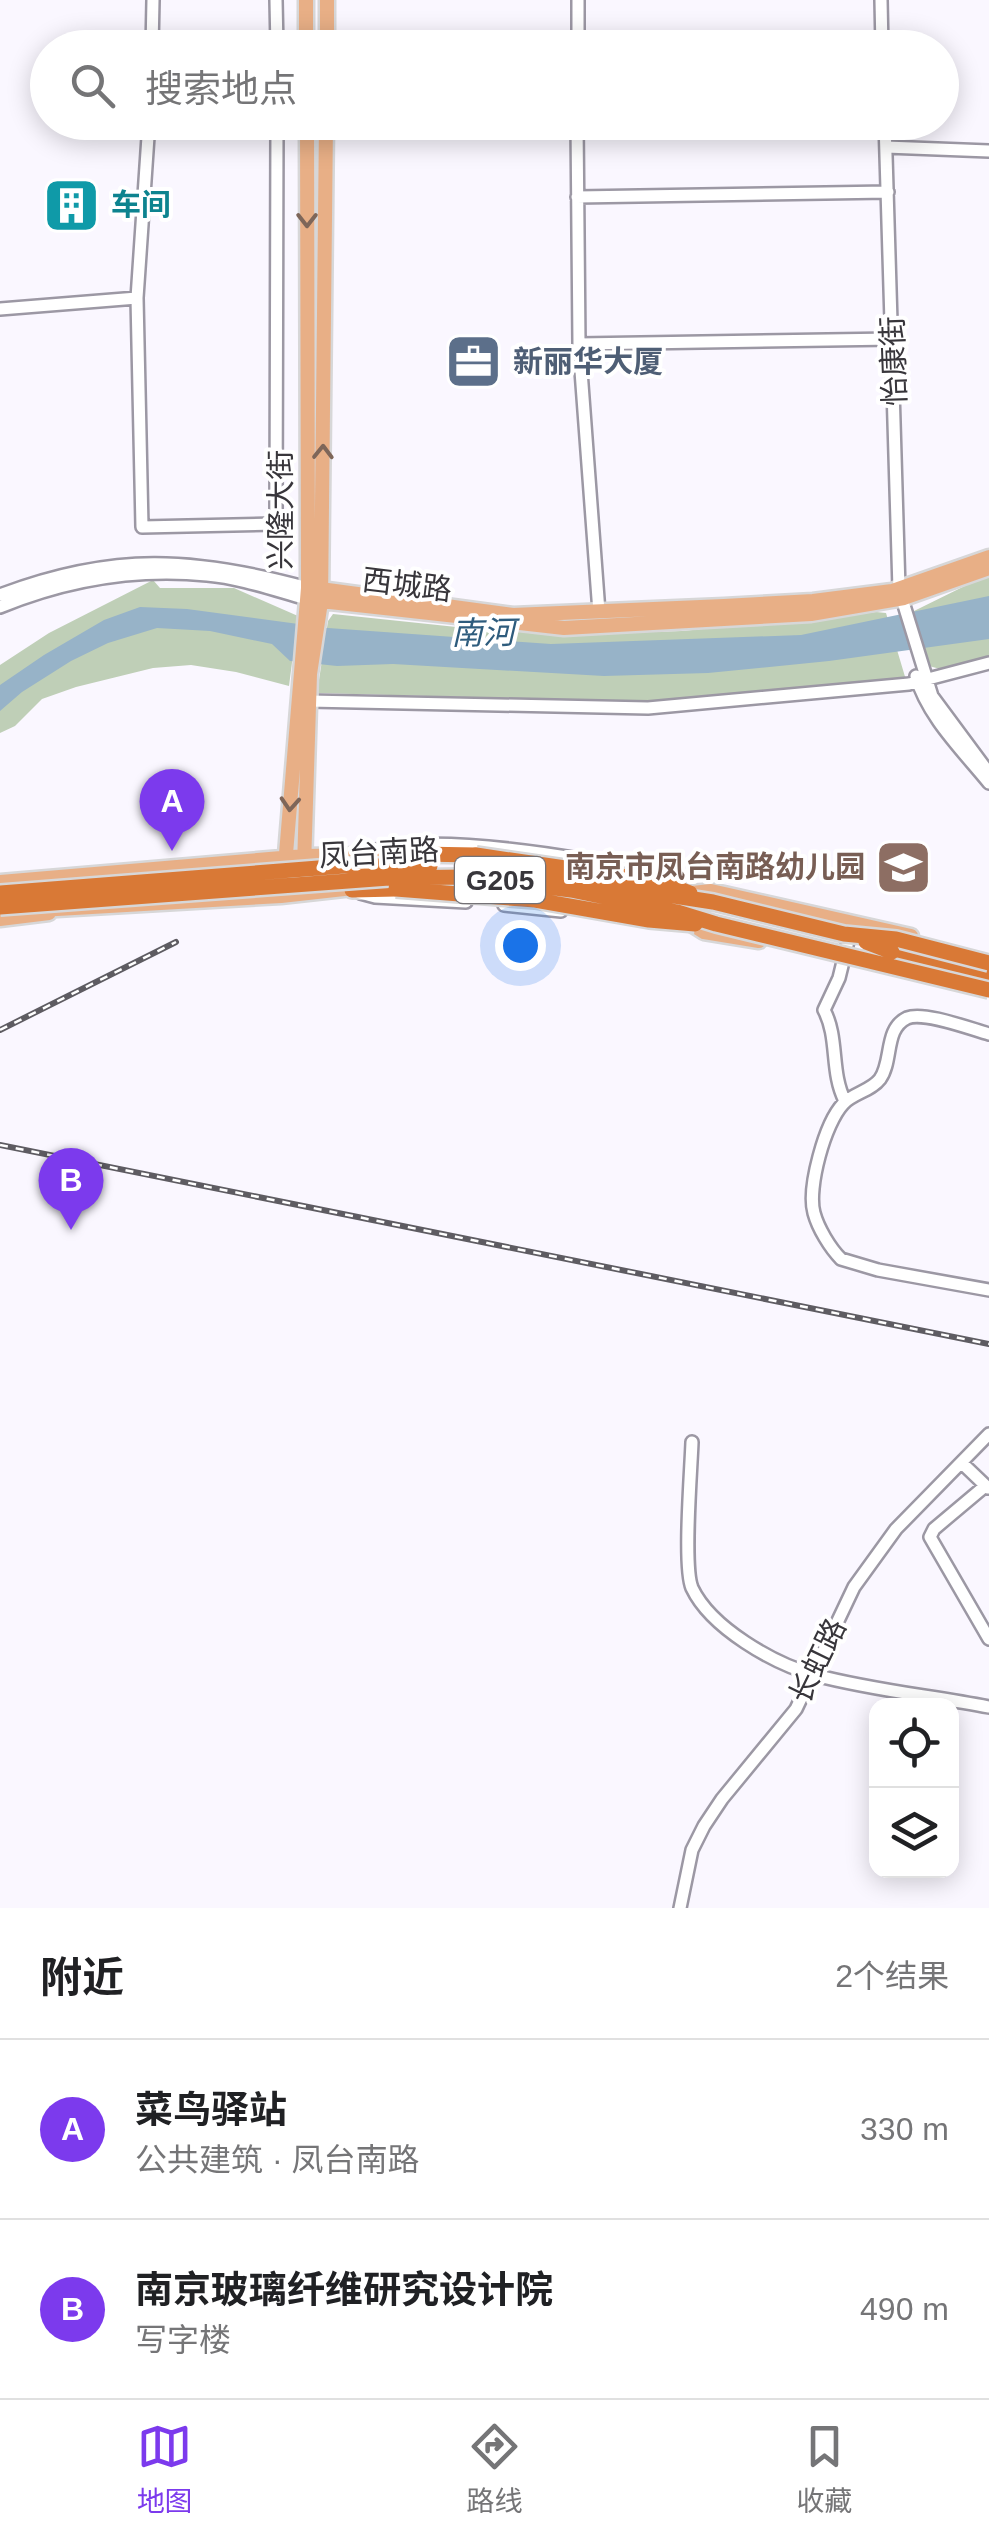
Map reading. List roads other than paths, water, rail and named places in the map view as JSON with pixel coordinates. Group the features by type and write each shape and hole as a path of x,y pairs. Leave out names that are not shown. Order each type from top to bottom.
{"highway":[{"path":"362,853 476,855 661,882 712,896"},
{"name":"凤台南路","path":"0,892 374,865 467,867 712,896 989,959"},
{"name":"凤台南路","path":"0,912 389,878 466,877 571,890 677,912 710,928 989,992"},
{"path":"352,890 500,896 710,928"},
{"path":"848,927 892,952 989,976"}],"main road":[{"path":"306,0 306,30"},
{"path":"327,0 327,30"},
{"name":"兴隆大街","path":"306,140 314,594"},
{"name":"兴隆大街","path":"281,896 314,594 326,140"},
{"name":"西城路","path":"314,594 513,614 899,598 989,556"},
{"name":"西城路","path":"314,594 564,628 811,614 899,598 989,568"},
{"name":"兴隆大街","path":"301,894 309,700 304,673"},
{"name":"凤台南路","path":"0,882 362,853 382,858 526,864 712,896"},
{"name":"凤台南路","path":"0,912 281,896 352,890 369,884 511,889 680,918 989,992"},
{"name":"凤台南路","path":"0,912 31,916 61,910"}],"street":[{"path":"152,30 153,0"},
{"path":"276,0 277,30"},
{"path":"578,0 578,30"},
{"path":"881,0 882,30"},
{"path":"148,140 137,298 142,528 276,524 277,140"},
{"path":"578,140 579,344 599,612"},
{"name":"怡康街","path":"886,140 899,598 921,681"},
{"path":"886,148 989,152"},
{"path":"577,197 888,192"},
{"path":"0,309 137,298"},
{"path":"579,344 893,339"},
{"name":"西城路","path":"0,595 68,572 158,562 210,565 314,594"},
{"name":"西城路","path":"0,607 51,588 112,576 160,573 252,578"},
{"path":"309,700 648,708 921,681 989,663"},
{"path":"921,681 989,773"},
{"path":"921,681 939,720 989,783"},
{"path":"846,1101 835,1069 824,1010 844,959 848,927"},
{"path":"989,1034 924,1017 906,1018 898,1025 877,1083 846,1101 825,1136 813,1202 814,1212 836,1254 850,1264 989,1290"},
{"name":"长虹路","path":"680,1908 692,1850 704,1826 796,1709 854,1588 896,1529 989,1434"},
{"path":"692,1442 688,1546 691,1586 711,1614 742,1642 812,1675 989,1706"},
{"path":"963,1464 986,1488 934,1529 930,1537 989,1640"}],"water":[{"path":"989,596 989,639 708,673 604,676 393,664 337,666 290,661 272,644 210,631 157,628 108,643 71,661 0,711 0,685 104,620 140,607 187,609 328,628 551,644 801,635"}],"railway":[{"path":"0,1030 176,942"},
{"path":"0,1145 989,1344"}],"place":[{"name":"车间","path":"72,205"},
{"name":"新丽华大厦","path":"474,362"},
{"name":"菜鸟驿站","path":"172,851"},
{"name":"南京市凤台南路幼儿园","path":"904,867"},
{"name":"南京玻璃纤维研究设计院","path":"71,1230"}],"water label":[{"name":"南河","path":"483,633"}]}
